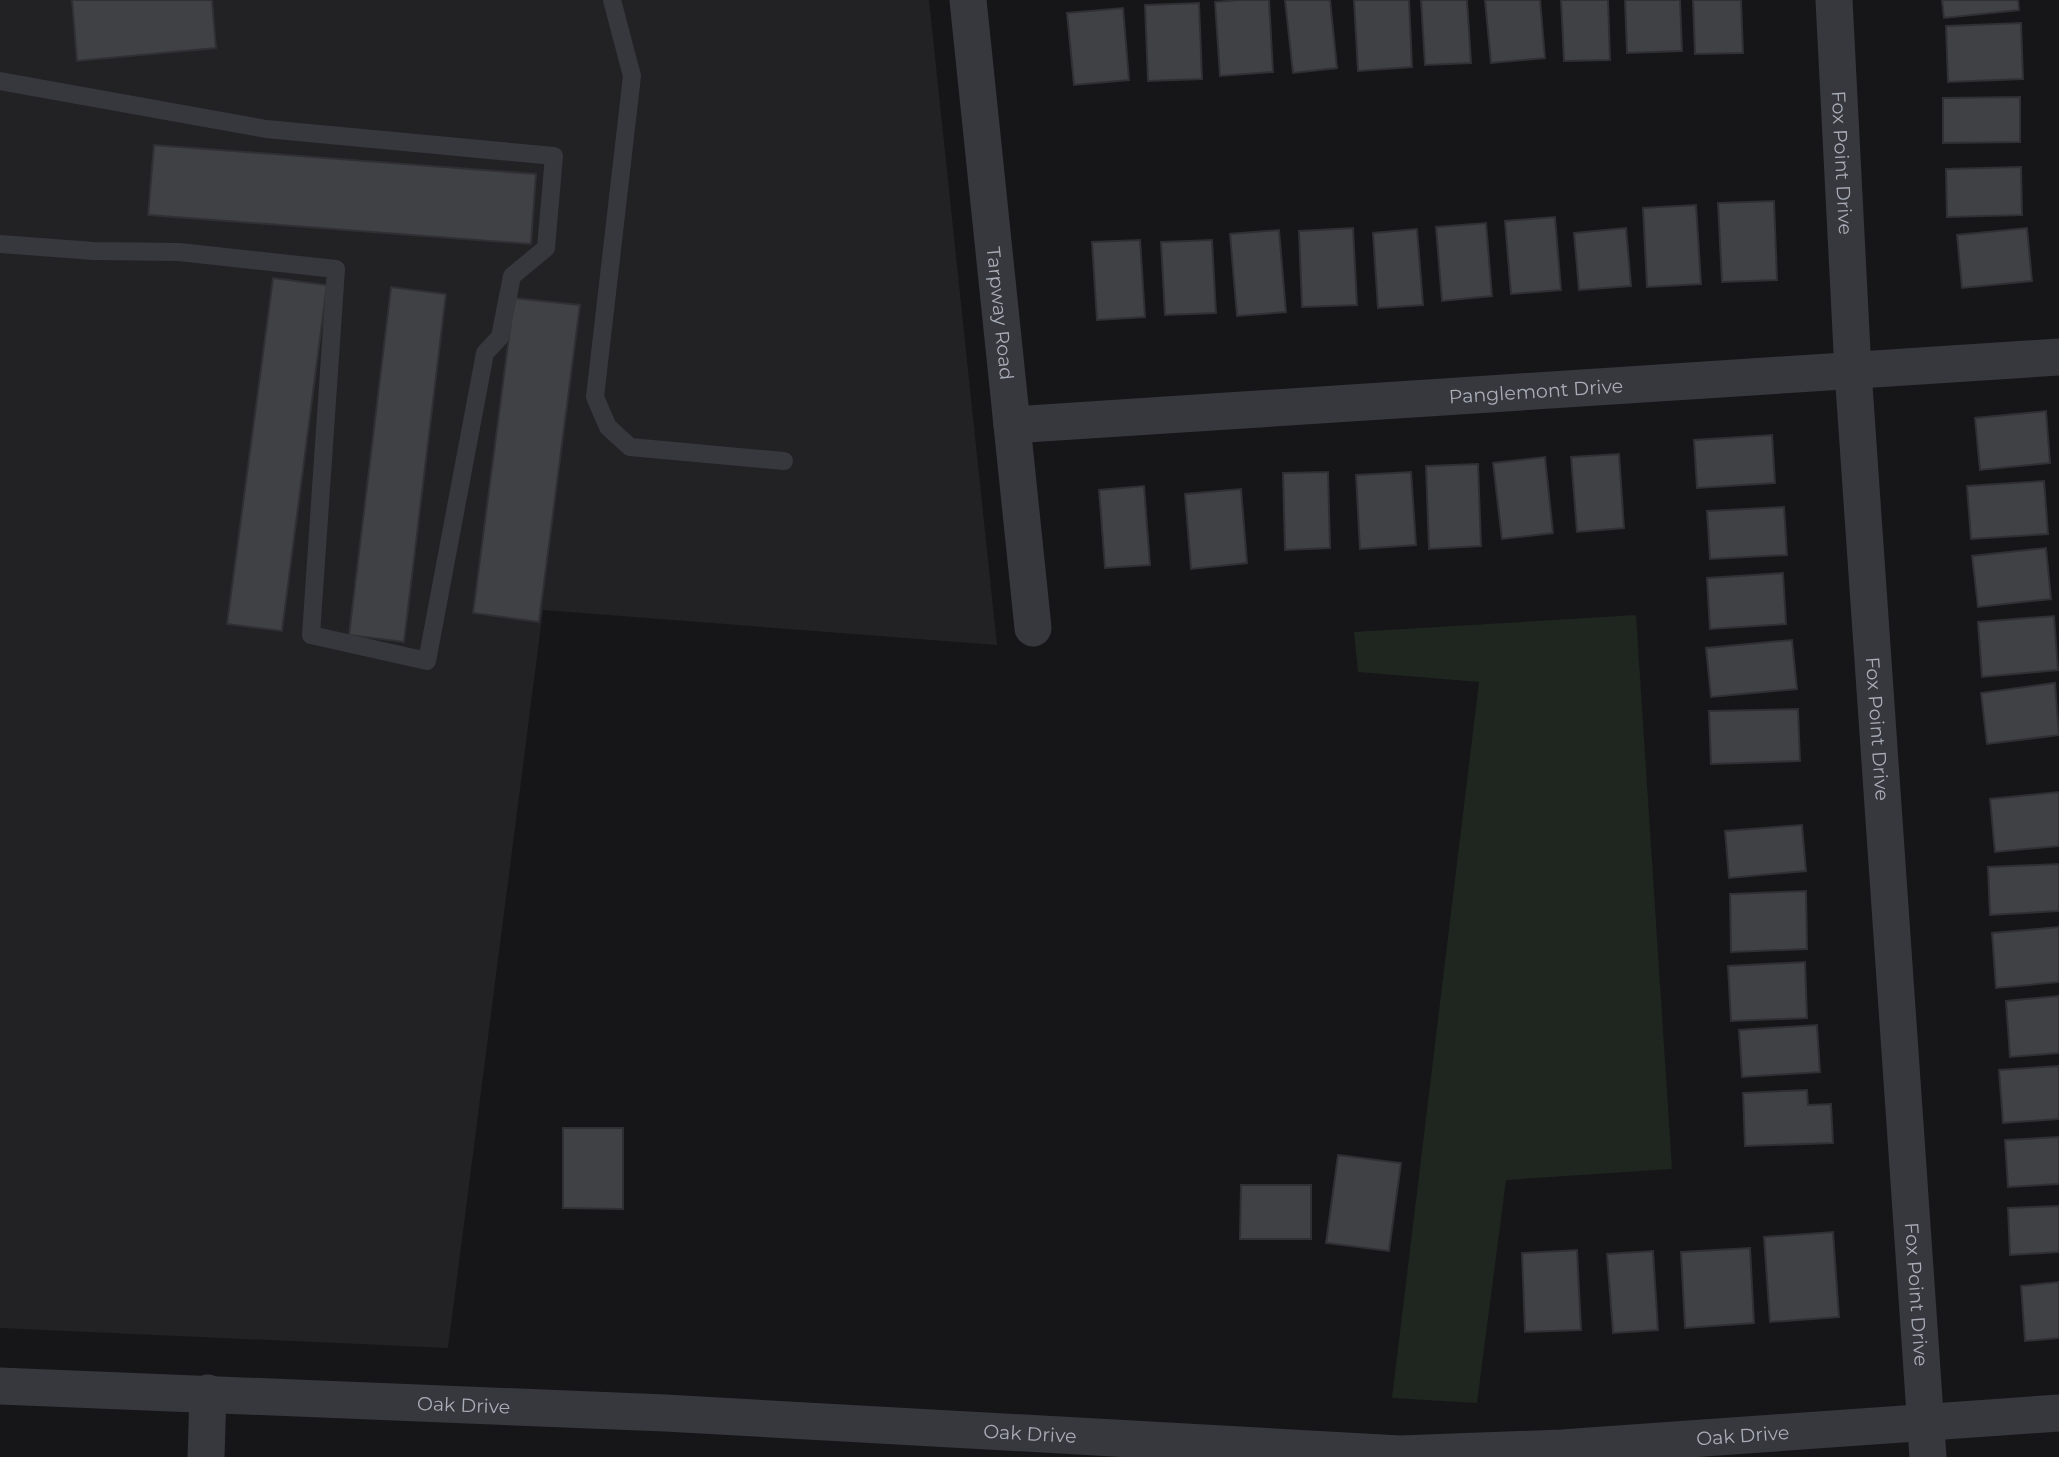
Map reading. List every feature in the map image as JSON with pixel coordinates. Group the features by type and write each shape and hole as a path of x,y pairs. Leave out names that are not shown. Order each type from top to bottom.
{"street":[{"name":"Tarpway Road","path":"968,0 1033,628"},
{"name":"Fox Point Drive","path":"1834,0 1853,370 1928,1440"},
{"name":"Panglemont Drive","path":"1012,425 2059,356"},
{"name":"Oak Drive","path":"0,1386 693,1414 1400,1454 1928,1440 2059,1413"},
{"path":"206,1457 208,1393"}],"lane":[{"path":"612,0 632,76 595,397 608,427 630,447 784,461"},
{"path":"0,81 266,130 554,156 546,248 512,276 500,337 485,354 427,661 311,635 336,269 179,252 94,251 0,244"}],"shaded area":[{"path":"0,0 929,0 997,645 543,610 448,1348 0,1328"},
{"path":"1636,615 1672,1169 1506,1180 1477,1403 1392,1398 1479,682 1358,672 1354,632"}],"building":[{"path":"72,0 212,0 216,48 77,61"},
{"path":"1269,0 1273,72 1220,76 1215,2"},
{"path":"1285,0 1330,0 1337,68 1293,73"},
{"path":"1354,0 1409,0 1412,67 1358,71"},
{"path":"1421,0 1467,0 1471,63 1425,65"},
{"path":"1485,0 1540,0 1545,58 1491,63"},
{"path":"1561,0 1608,0 1610,60 1564,61"},
{"path":"1625,0 1680,0 1682,51 1627,53"},
{"path":"1693,0 1741,0 1743,53 1695,54"},
{"path":"1942,0 2018,0 2019,10 1944,18"},
{"path":"1199,3 1202,79 1148,81 1145,5"},
{"path":"1123,8 1129,80 1074,85 1067,13"},
{"path":"2021,23 2023,79 1948,82 1946,26"},
{"path":"2020,97 2020,142 1943,143 1943,98"},
{"path":"154,145 536,174 531,244 148,215"},
{"path":"2021,167 2022,215 1947,217 1946,169"},
{"path":"1774,201 1777,280 1722,282 1718,203"},
{"path":"1696,205 1701,284 1647,287 1643,208"},
{"path":"1555,217 1561,290 1511,294 1505,221"},
{"path":"1486,223 1492,296 1442,301 1436,227"},
{"path":"1353,228 1357,305 1302,307 1299,231"},
{"path":"1626,228 1631,286 1579,290 1574,233"},
{"path":"2027,228 2032,281 1962,288 1957,235"},
{"path":"1417,229 1423,305 1378,308 1373,233"},
{"path":"1279,230 1286,312 1237,316 1230,234"},
{"path":"1140,240 1145,317 1097,320 1092,242"},
{"path":"1212,240 1216,313 1165,315 1161,242"},
{"path":"273,278 327,285 282,631 227,624"},
{"path":"391,287 446,294 404,642 349,635"},
{"path":"514,298 580,305 539,622 473,613"},
{"path":"2046,411 2050,463 1980,470 1975,418"},
{"path":"1772,435 1775,483 1697,488 1694,440"},
{"path":"1619,454 1624,528 1577,532 1571,457"},
{"path":"1545,457 1553,533 1502,539 1493,463"},
{"path":"1478,464 1481,546 1429,549 1426,466"},
{"path":"1328,472 1330,548 1285,550 1283,473"},
{"path":"1411,472 1416,545 1360,549 1356,475"},
{"path":"2044,481 2048,534 1971,539 1967,486"},
{"path":"1144,486 1150,565 1105,568 1099,490"},
{"path":"1241,489 1247,563 1191,569 1185,494"},
{"path":"1784,507 1787,555 1710,559 1707,511"},
{"path":"2046,548 2051,599 1978,607 1972,556"},
{"path":"1783,573 1786,624 1710,629 1707,578"},
{"path":"2054,616 2058,670 1982,677 1978,622"},
{"path":"1792,640 1797,689 1711,697 1706,648"},
{"path":"2055,683 2059,735 1987,744 1981,693"},
{"path":"1798,709 1800,761 1711,764 1709,711"},
{"path":"2059,792 2059,846 1995,852 1990,799"},
{"path":"1802,825 1806,871 1729,878 1725,831"},
{"path":"2059,864 2059,911 1990,915 1988,867"},
{"path":"1806,891 1807,949 1731,952 1730,894"},
{"path":"2059,927 2059,982 1996,988 1992,933"},
{"path":"1805,962 1807,1018 1731,1021 1728,966"},
{"path":"2059,996 2059,1053 2010,1057 2006,1001"},
{"path":"1817,1025 1820,1072 1742,1077 1739,1030"},
{"path":"2059,1066 2059,1119 2003,1123 1999,1070"},
{"path":"1807,1090 1808,1105 1831,1104 1833,1143 1745,1146 1743,1093"},
{"path":"563,1128 623,1128 623,1209 563,1208"},
{"path":"2059,1137 2059,1184 2008,1187 2005,1140"},
{"path":"1338,1155 1401,1163 1389,1251 1326,1243"},
{"path":"1241,1185 1311,1185 1311,1239 1240,1239"},
{"path":"2059,1206 2059,1252 2010,1255 2008,1208"},
{"path":"1833,1232 1839,1317 1770,1322 1764,1237"},
{"path":"1750,1248 1754,1323 1685,1328 1681,1252"},
{"path":"1577,1250 1581,1330 1525,1332 1522,1253"},
{"path":"1653,1251 1658,1330 1613,1333 1607,1254"},
{"path":"2059,1282 2059,1338 2025,1341 2021,1286"}]}
